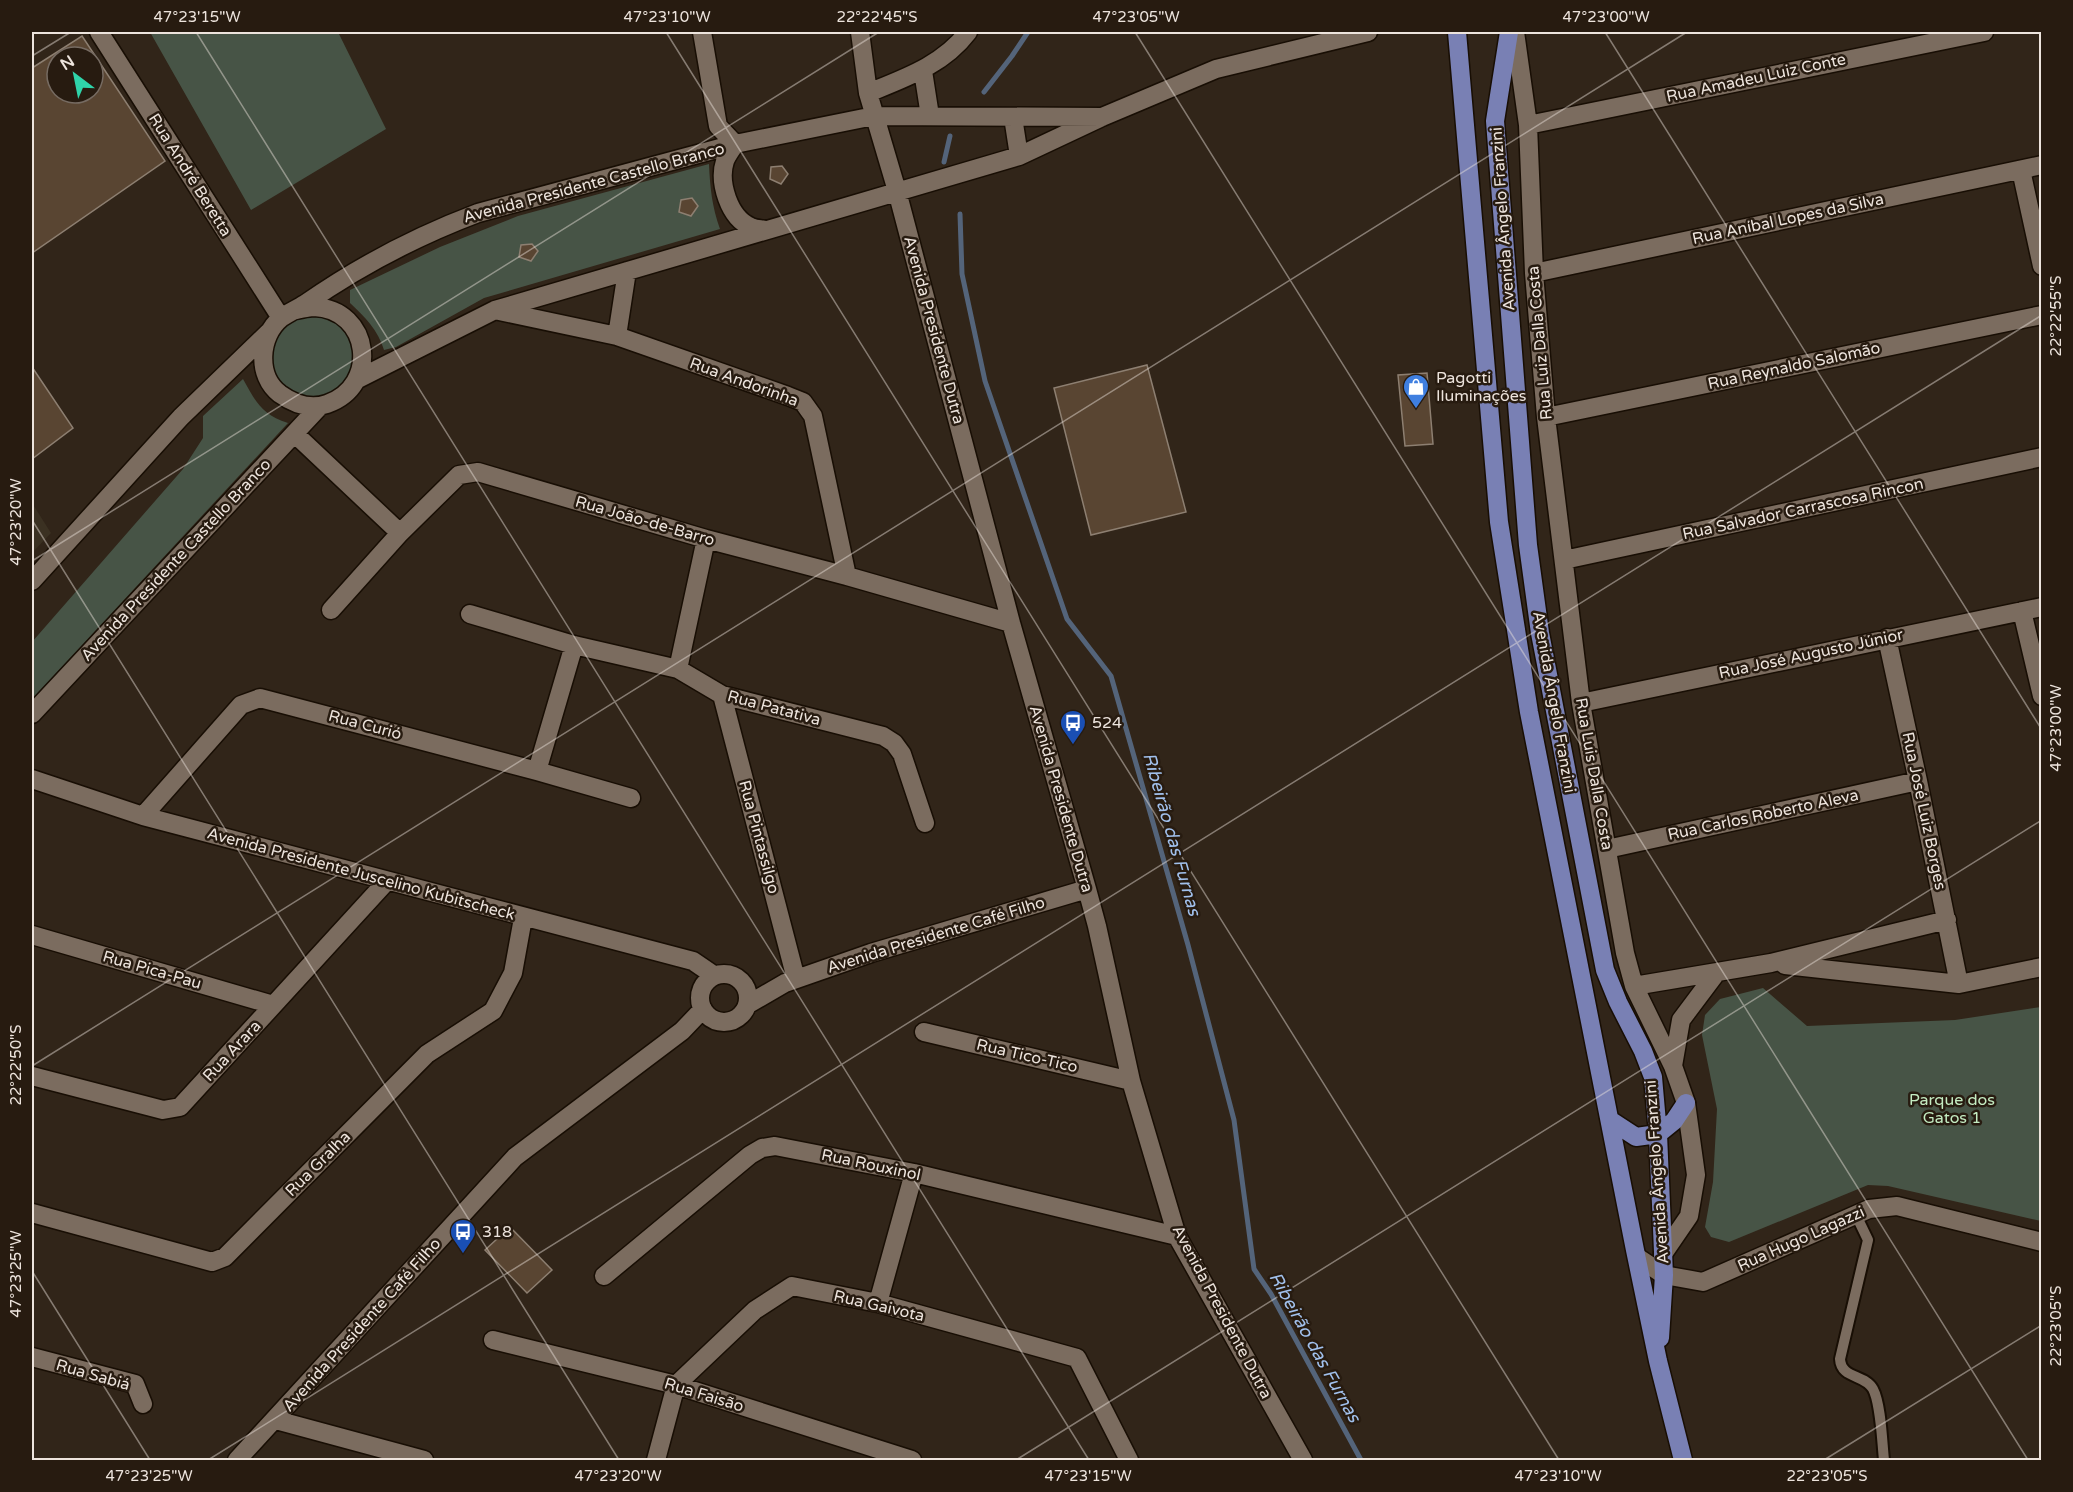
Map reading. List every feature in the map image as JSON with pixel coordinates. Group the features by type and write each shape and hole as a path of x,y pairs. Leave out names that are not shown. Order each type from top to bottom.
{"main road":[{"name":"Avenida Ângelo Franzini","path":"1457,32 1499,522 1529,712 1658,1360 1683,1461"},
{"name":"Avenida Ângelo Franzini","path":"1509,32 1495,122 1528,545 1540,633 1605,970 1618,1002 1643,1050 1653,1077 1658,1134 1664,1275 1658,1360"},
{"path":"1610,1120 1635,1137 1658,1134 1674,1121 1686,1102"}],"street":[{"name":"Rua André Beretta","path":"99,32 283,320"},
{"path":"702,32 718,126 735,144"},
{"name":"Avenida Presidente Dutra","path":"860,32 868,93 874,116 897,191 1011,623 1097,926 1131,1081 1177,1236 1303,1461"},
{"path":"868,93 923,71 960,42 968,32"},
{"path":"358,379 495,310 1019,156 1102,117 1216,69 1368,32"},
{"name":"Rua Luiz Dalla Costa","path":"1515,32 1528,125 1534,273 1546,417 1564,560"},
{"name":"Rua Amadeu Luiz Conte","path":"1528,125 1984,32"},
{"path":"923,71 930,116"},
{"name":"Avenida Presidente Castello Branco","path":"32,580 181,417 283,320 338,281 443,226 478,213 735,144 874,116 1102,117"},
{"path":"1013,117 1019,156"},
{"name":"Avenida Presidente Castello Branco","path":"735,144 725,161 723,184 727,200 736,214 750,227 765,230"},
{"name":"Rua Aníbal Lopes da Silva","path":"1534,273 2042,165"},
{"path":"2021,170 2042,266"},
{"path":"617,336 627,271"},
{"path":"313,307 330,310 345,318 356,331 362,346 363,363 358,379 349,392 336,401 320,406 304,406 289,401 267,378 263,363 264,347 283,320 313,307"},
{"name":"Rua Andorinha","path":"495,310 617,336 803,402 813,416 847,576"},
{"name":"Rua Reynaldo Salomão","path":"1546,417 2042,315"},
{"name":"Avenida Presidente Castello Branco","path":"32,714 320,406"},
{"path":"295,434 400,533"},
{"name":"Rua Salvador Carrascosa Rincon","path":"1564,560 2042,457"},
{"name":"Rua João-de-Barro","path":"331,609 400,533 459,475 478,472 706,539 1011,623"},
{"path":"678,669 706,539"},
{"name":"Rua Luis Dalla Costa","path":"1564,560 1581,703 1625,953 1635,986 1673,1066 1686,1102 1696,1175 1689,1216 1663,1254"},
{"name":"Rua José Augusto Júnior","path":"1581,703 2042,607"},
{"path":"2022,611 2042,696"},
{"name":"Rua Patativa","path":"470,614 574,645 678,669 722,695 883,736 894,743 902,754 925,823"},
{"name":"Rua José Luiz Borges","path":"1887,638 1959,984"},
{"path":"537,771 574,645"},
{"name":"Rua Pintassilgo","path":"722,695 790,981"},
{"name":"Rua Curió","path":"143,816 241,705 260,698 631,798"},
{"name":"Avenida Presidente Juscelino Kubitscheck","path":"32,779 143,816 693,961"},
{"name":"Rua Carlos Roberto Aleva","path":"1607,849 1918,781"},
{"name":"Rua Arara","path":"32,1076 163,1110 180,1107 387,881"},
{"name":"Avenida Presidente Café Filho","path":"747,1005 790,981 871,953 1087,889"},
{"name":"Rua Gralha","path":"32,1213 212,1262 225,1257 428,1054 493,1011 513,973 523,918"},
{"path":"1635,986 1771,963 1947,920"},
{"name":"Rua Pica-Pau","path":"32,935 273,1005"},
{"path":"693,961 715,976"},
{"path":"693,961 701,1002 714,1020 730,1021 737,1018 747,1005 747,991 738,979 723,974 715,976 705,984 701,1002"},
{"path":"1771,963 1959,984 2042,967"},
{"path":"1673,1066 1681,1020 1718,972"},
{"name":"Avenida Presidente Café Filho","path":"738,979 790,981"},
{"name":"Avenida Presidente Café Filho","path":"237,1461 515,1157 682,1031 701,1002"},
{"name":"Avenida Presidente Café Filho","path":"682,1031 730,1021"},
{"name":"Rua Tico-Tico","path":"924,1032 1131,1081"},
{"name":"Rua Rouxinol","path":"604,1276 750,1155 762,1148 775,1146 914,1173 1177,1236"},
{"path":"878,1303 914,1173"},
{"name":"Rua Hugo Lagazzi","path":"1637,1257 1664,1275 1702,1282 1869,1209 1897,1206 2042,1242"},
{"name":"Rua Gaivota","path":"676,1385 755,1310 792,1286 878,1303 1077,1358 1129,1461"},
{"name":"Rua Faisão","path":"493,1340 676,1385 912,1461"},
{"name":"Rua Sabiá","path":"32,1357 135,1384 143,1404"},
{"path":"656,1461 676,1385"},
{"path":"276,1419 424,1461"}],"lane":[{"path":"1856,1215 1868,1239 1840,1366 1845,1372 1867,1382 1873,1388 1884,1461"}],"shaded area":[{"path":"32,503 51,533 32,553"}],"green space":[{"path":"150,32 338,32 386,129 251,210"},
{"path":"709,164 712,197 720,229 484,298 396,347 384,350 375,330 350,303 350,290 440,247 518,216"},
{"path":"313,316 329,319 342,328 351,341 354,357 351,373 342,386 329,395 313,398 297,395 284,386 275,373 272,357 275,341 284,328 297,319"},
{"path":"243,379 265,411 288,423 33,698 32,642 183,469 203,438 203,416"},
{"name":"Parque dos Gatos 1","path":"1763,988 1807,1026 1955,1020 2041,1007 2041,1221 1888,1186 1868,1185 1729,1242 1711,1237 1705,1227 1713,1182 1717,1109 1702,1035 1705,1015 1720,999"}],"building":[{"path":"82,36 88,45 68,45"},
{"path":"45,60 45,105 105,105 105,71 165,161 32,253 32,68"},
{"path":"782,166 788,174 781,184 770,179 771,167"},
{"path":"692,198 698,206 691,216 679,212 681,200"},
{"path":"532,244 538,251 531,261 519,257 521,245"},
{"path":"1147,365 1186,512 1091,535 1054,388"},
{"path":"32,367 73,428 32,459"},
{"name":"Pagotti Iluminações","path":"1427,373 1433,444 1405,446 1398,375"},
{"path":"510,1227 552,1270 527,1293 485,1250"}],"waterway":[{"name":"Ribeirão das Furnas","path":"984,92 1028,32"},
{"name":"Ribeirão das Furnas","path":"944,162 950,136"},
{"name":"Ribeirão das Furnas","path":"960,214 962,274 985,381 1067,619 1111,676 1188,945 1234,1120 1254,1269 1271,1294 1361,1460"}],"place":[{"name":"Pagotti Iluminações","path":"1416,410"},
{"name":"524","path":"1073,746"},
{"name":"318","path":"463,1255"}]}
